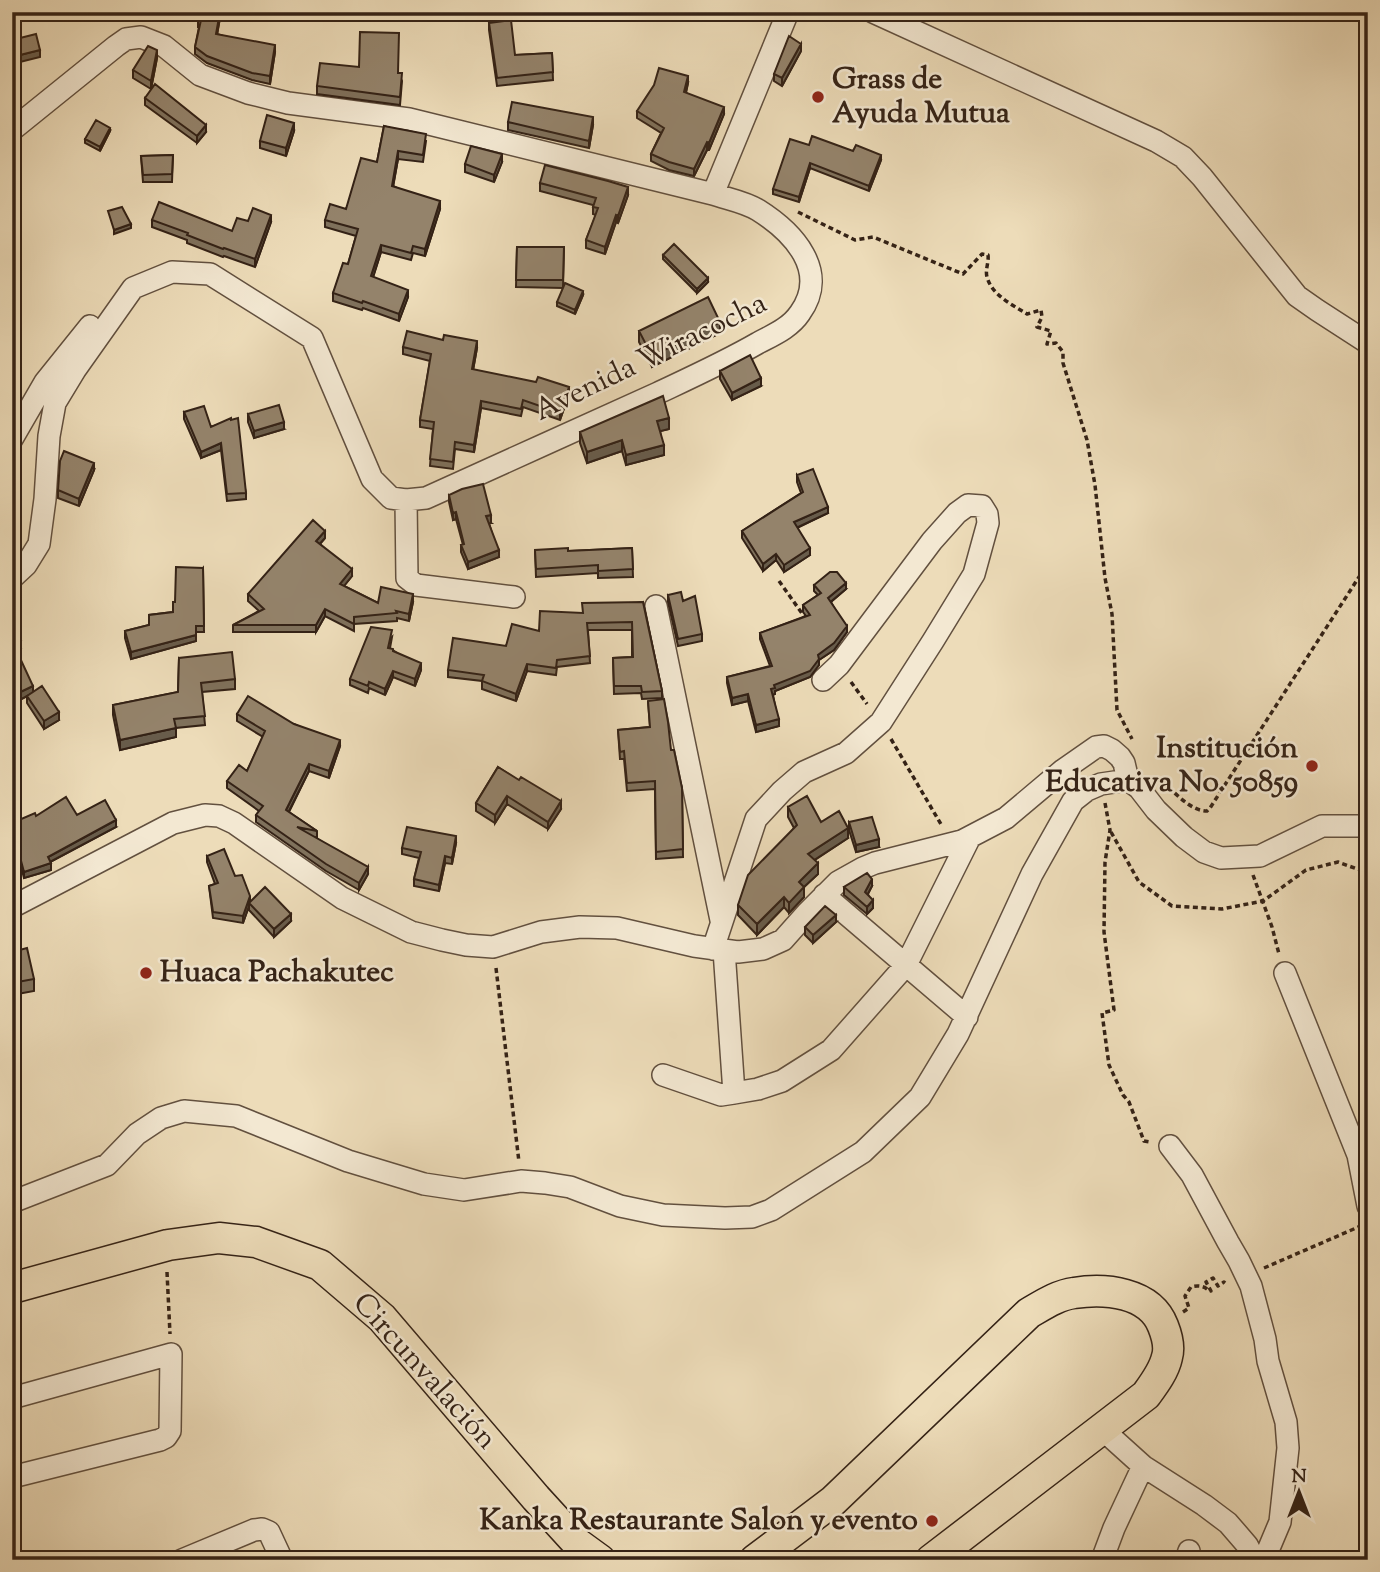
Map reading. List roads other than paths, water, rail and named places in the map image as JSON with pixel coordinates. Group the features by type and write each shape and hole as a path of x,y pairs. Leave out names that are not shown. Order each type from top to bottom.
{"highway":[{"name":"Circunvalación","path":"12,1288 168,1245 219,1238 256,1242 320,1265 382,1318 536,1498 578,1544 600,1560"},
{"path":"755,1560 833,1501 1029,1313 1071,1293 1096,1290 1138,1299 1153,1310 1167,1334 1167,1357 1146,1395 931,1560"}],"street":[{"path":"713,194 788,12"},
{"path":"873,12 1156,141 1183,157 1297,296 1368,343"},
{"name":"Avenida Wiracocha","path":"12,130 116,46 127,39 141,37 164,46 200,75 248,93 288,103 409,119 713,194 756,208 782,227 806,255 812,286 808,300 800,314 785,328 721,364 426,498 406,500"},
{"path":"12,439 46,382 104,308 133,288 172,272 210,274 312,338 372,479 391,498 406,500 407,578 410,582 416,585 514,597"},
{"path":"12,578 26,565 39,544 49,436 55,403 133,288"},
{"path":"734,1093 718,949 722,922 756,819 804,772 846,753 880,722 974,574 988,523 982,506 968,505 957,513 902,579 839,665 822,680"},
{"path":"656,606 722,922"},
{"path":"12,907 173,823 205,815 219,816 234,823 342,898 411,932 442,940 493,947 541,932 580,927 617,928 694,946 738,951 763,949 783,940 838,882 875,863 970,837 1006,818 1063,770 1096,747 1104,746 1112,750 1156,810 1184,837 1204,852 1221,858 1260,856 1322,826 1368,827"},
{"path":"12,1202 107,1165 137,1134 161,1118 184,1111 236,1116 348,1161 425,1184 464,1190 522,1181 545,1183 570,1188 620,1206 663,1215 752,1217 771,1210 863,1152 919,1097 967,1017 1032,874 1073,801 1087,790 1126,772"},
{"path":"663,1075 721,1095 782,1082 831,1050 906,965 970,837"},
{"path":"824,895 967,1017"},
{"path":"1285,973 1358,1155 1368,1206"},
{"path":"1170,1146 1192,1175 1249,1281 1286,1422 1288,1448 1280,1522 1264,1560"},
{"path":"12,1398 171,1354 170,1432 166,1437 12,1477"},
{"path":"1102,1429 1143,1466 1228,1523 1248,1555"},
{"path":"1102,1560 1143,1466"},
{"path":"182,1560 262,1529 268,1532 282,1560"}],"place":[{"name":"Grass de Ayuda Mutua","path":"818,97"},
{"name":"Institución Educativa No. 50859","path":"1312,766"},
{"name":"Huaca Pachakutec","path":"146,973"},
{"name":"Kanka Restaurante Salon y evento","path":"932,1521"}]}
